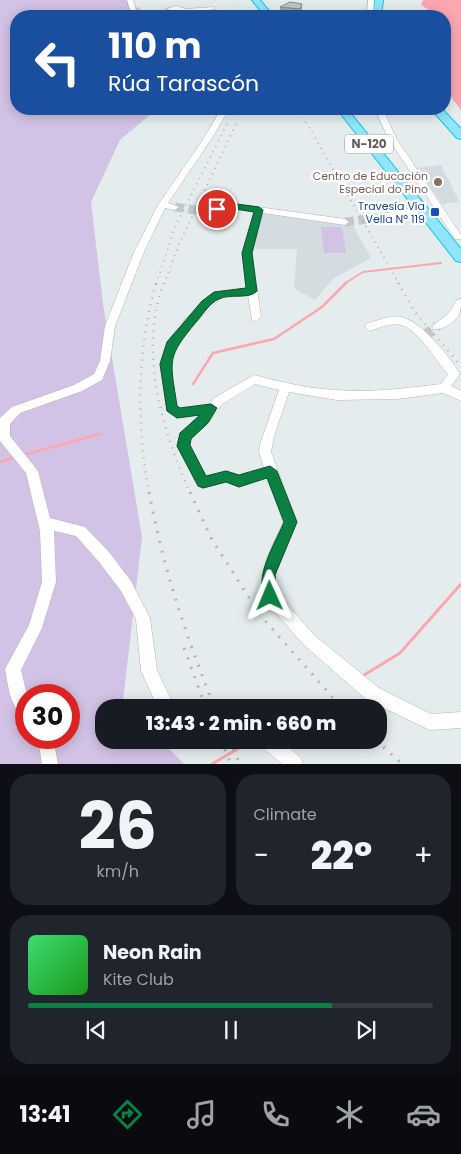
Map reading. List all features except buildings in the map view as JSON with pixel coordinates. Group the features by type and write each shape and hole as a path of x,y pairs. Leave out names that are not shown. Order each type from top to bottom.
{"highway":[{"path":"256,0 264,10"},
{"name":"N-120","path":"347,115 412,197 431,212 461,258"},
{"path":"442,115 460,135"},
{"path":"392,173 459,237"}],"street":[{"path":"205,10 213,9 209,0"},
{"path":"16,684 13,668 35,628 49,582 45,523 32,471 4,437 4,422 16,410 78,388 98,377 105,361 110,326 139,252 221,115"},
{"path":"382,115 431,212"},
{"path":"412,197 414,211"},
{"path":"201,211 210,211 229,206 345,222"},
{"path":"256,317 247,253 259,210"},
{"path":"376,218 414,211 431,212"},
{"path":"211,408 177,413 171,408 165,364 171,345 186,325 218,295 252,291"},
{"path":"437,326 452,318 461,303"},
{"path":"370,327 387,322 402,321 413,327 454,374 444,388"},
{"path":"270,471 239,481 226,476 203,482 183,446 185,436 204,420 218,400 254,379 285,388 337,395 397,394 444,388 461,396"},
{"path":"285,388 281,406 266,441 265,452 270,471 290,522 268,575 270,596 308,640 373,694 430,722 461,720"},
{"path":"45,523 80,531 104,557 126,586 142,618 149,671 163,699"},
{"path":"48,749 50,764"},
{"path":"278,749 295,764"}],"shaded area":[{"path":"0,0 125,0 141,10 10,10 10,115 150,115 120,140 91,202 103,304 142,537 123,699 95,699 95,749 170,749 184,764 0,764"},
{"path":"423,0 461,0 461,110 451,97 451,10 429,10 421,5"},
{"name":"Centro de Educación Especial do Pino","path":"441,165 459,202 442,204 416,168"},
{"path":"264,213 322,222 352,224 371,258 334,278 315,300 294,288 297,249 255,249 260,214"},
{"path":"321,227 342,227 346,253 324,253"}],"waterway":[{"path":"344,284 363,272 441,263"},
{"path":"193,384 213,353 274,339 322,307 346,283"},
{"path":"23,455 100,434"},
{"path":"0,462 15,457"},
{"path":"364,675 400,653 461,584"},
{"path":"212,764 237,749"}],"tunnel":[{"path":"175,207 201,211"},
{"path":"345,222 376,218"},
{"path":"423,337 437,326"}],"railway":[{"path":"215,0 221,10"},
{"path":"235,0 241,10"},
{"path":"228,124 232,115"},
{"path":"236,124 240,115"},
{"path":"301,115 306,124"},
{"path":"156,284 175,227 228,122"},
{"path":"164,284 180,242 237,122"},
{"path":"306,122 399,284"},
{"path":"149,493 142,441 140,387 145,334 156,283"},
{"path":"164,283 157,308 153,335 153,362 157,390 170,443 190,493"},
{"path":"398,283 415,312 461,366"},
{"path":"149,492 176,602 211,699"},
{"path":"190,492 211,538 260,615 334,699"},
{"path":"184,648 203,699"},
{"path":"225,749 231,764"},
{"path":"233,749 240,764"},
{"path":"386,749 402,764"}],"place":[{"name":"Centro de Educación Especial do Pino","path":"438,182"},
{"name":"Travesía Vía Vella Nº 119","path":"435,212"}],"route":[{"path":"217,209 229,206 259,210 247,253 252,291 218,295 206,304 186,325 171,345 165,364 171,408 177,413 188,413 211,408 204,420 185,436 183,446 203,482 226,476 239,481 270,471 289,515 290,522 268,575 270,596"}]}
